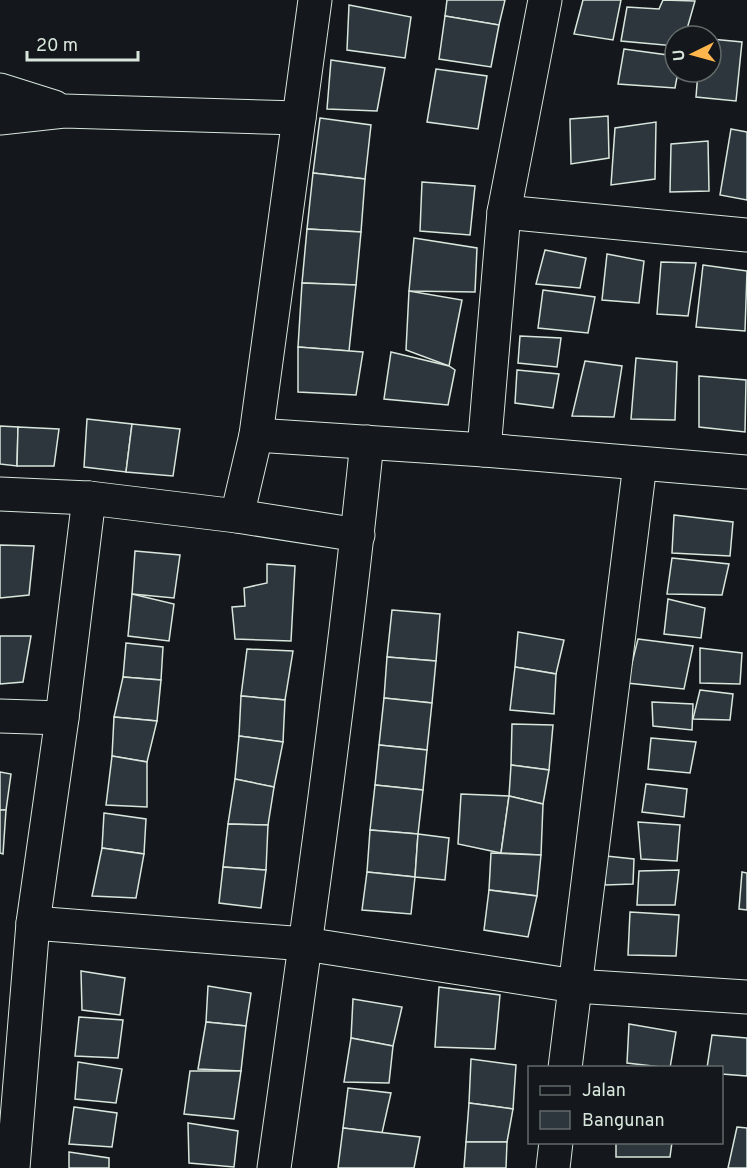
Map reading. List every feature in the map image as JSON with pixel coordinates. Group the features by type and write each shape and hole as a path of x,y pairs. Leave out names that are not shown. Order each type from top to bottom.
{"street":[{"path":"237,516 256,435 315,0"},
{"path":"484,450 504,212 545,0"},
{"path":"0,90 64,111"},
{"path":"0,118 64,111 299,118"},
{"path":"504,212 747,235"},
{"path":"256,435 484,450 747,472"},
{"path":"274,1168 358,535 367,442"},
{"path":"565,1066 640,464"},
{"path":"0,494 89,498 237,516 358,535"},
{"path":"13,1168 33,923 62,718 89,498"},
{"path":"0,716 62,718"},
{"path":"33,923 305,944 575,986 747,997"},
{"path":"554,1168 556,1144"}],"building":[{"path":"447,0 505,0 499,25 445,16"},
{"path":"583,0 621,0 613,40 574,34"},
{"path":"663,0 695,1 688,24 663,24 663,45 621,41 627,7 659,9"},
{"path":"349,5 411,17 405,58 347,50"},
{"path":"445,16 499,25 491,67 439,59"},
{"path":"723,40 742,42 736,101 696,97 697,84 723,84"},
{"path":"624,49 663,54 663,84 676,84 675,88 618,84"},
{"path":"331,60 385,68 377,111 327,109"},
{"path":"436,69 487,76 478,129 427,122"},
{"path":"608,116 609,158 571,164 570,119"},
{"path":"320,118 371,125 365,179 313,173"},
{"path":"656,122 655,179 611,185 615,128"},
{"path":"731,129 747,132 747,200 720,195"},
{"path":"708,141 709,191 670,192 671,144"},
{"path":"313,173 365,179 361,232 307,229"},
{"path":"422,182 475,186 470,235 420,231"},
{"path":"307,229 361,232 356,285 302,283"},
{"path":"414,238 477,248 475,292 409,291"},
{"path":"545,250 586,258 580,288 536,284"},
{"path":"607,254 644,261 639,303 602,300"},
{"path":"661,262 696,263 688,316 657,314"},
{"path":"703,265 747,271 745,331 696,327"},
{"path":"302,283 356,285 349,351 298,347"},
{"path":"543,290 595,297 588,333 538,328"},
{"path":"409,291 462,300 449,366 406,350"},
{"path":"520,336 561,338 557,367 518,363"},
{"path":"298,347 363,352 356,395 298,392"},
{"path":"391,352 449,366 455,370 448,405 384,399"},
{"path":"636,358 677,362 675,420 631,419"},
{"path":"585,361 622,366 614,417 572,416"},
{"path":"517,370 559,374 553,408 515,403"},
{"path":"699,376 746,380 745,432 699,427"},
{"path":"87,419 132,424 126,472 84,467"},
{"path":"132,424 180,429 173,476 126,472"},
{"path":"0,426 18,427 17,466 0,464"},
{"path":"18,427 59,429 54,466 17,466"},
{"path":"674,515 733,522 730,556 672,553"},
{"path":"0,545 34,546 29,595 0,598"},
{"path":"135,551 180,555 174,598 132,594"},
{"path":"672,558 729,564 722,595 667,594"},
{"path":"267,564 295,566 291,641 235,639 232,607 245,606 244,588 267,583"},
{"path":"132,594 174,604 169,641 128,636"},
{"path":"668,599 705,608 701,638 664,634"},
{"path":"392,610 440,614 436,661 387,657"},
{"path":"518,632 564,640 556,674 515,667"},
{"path":"0,636 31,636 23,682 0,684"},
{"path":"638,639 693,646 684,689 627,683"},
{"path":"126,643 163,647 161,680 123,677"},
{"path":"700,648 742,653 740,684 700,683"},
{"path":"247,649 293,651 285,700 241,696"},
{"path":"387,657 436,661 432,703 384,698"},
{"path":"515,667 556,674 554,714 510,710"},
{"path":"123,677 161,680 157,721 114,717"},
{"path":"700,690 733,694 730,720 693,719"},
{"path":"241,696 285,700 283,742 239,736"},
{"path":"384,698 432,703 427,750 379,745"},
{"path":"652,702 693,704 692,730 653,726"},
{"path":"114,717 157,721 147,762 112,756"},
{"path":"512,724 553,725 549,770 511,765"},
{"path":"239,736 283,742 274,787 235,779"},
{"path":"651,738 696,742 690,773 648,769"},
{"path":"379,745 427,750 423,790 375,785"},
{"path":"112,756 147,762 147,807 106,805"},
{"path":"511,765 549,770 543,804 509,796"},
{"path":"0,772 11,774 6,810 0,810"},
{"path":"235,779 274,787 268,825 228,824"},
{"path":"646,784 687,789 684,817 642,812"},
{"path":"375,785 423,790 418,834 370,830"},
{"path":"461,794 509,796 501,853 458,844"},
{"path":"509,796 543,804 541,855 501,853"},
{"path":"0,810 6,810 3,854 0,853"},
{"path":"104,813 146,819 144,854 102,848"},
{"path":"638,822 680,825 677,861 641,859"},
{"path":"228,824 268,825 266,870 223,867"},
{"path":"370,830 418,834 415,877 367,872"},
{"path":"418,834 449,838 445,880 415,877"},
{"path":"102,848 144,854 136,898 92,896"},
{"path":"491,853 541,855 537,896 489,890"},
{"path":"606,856 634,859 633,884 605,885"},
{"path":"223,867 266,870 261,908 219,903"},
{"path":"679,870 675,905 637,905 639,871"},
{"path":"367,872 415,877 411,914 362,910"},
{"path":"742,872 747,873 747,910 739,909"},
{"path":"489,890 537,896 528,937 484,930"},
{"path":"630,912 679,915 676,956 628,955"},
{"path":"81,971 125,978 120,1015 82,1010"},
{"path":"208,986 251,993 246,1026 206,1022"},
{"path":"439,987 500,995 495,1049 435,1047"},
{"path":"353,999 402,1007 393,1046 351,1038"},
{"path":"79,1017 123,1020 118,1058 75,1056"},
{"path":"206,1022 246,1026 241,1071 198,1069"},
{"path":"629,1024 676,1032 670,1066 627,1063"},
{"path":"712,1035 747,1038 747,1076 723,1074 723,1066 707,1066"},
{"path":"351,1038 393,1046 389,1083 344,1082"},
{"path":"471,1059 516,1065 513,1109 469,1103"},
{"path":"78,1062 122,1069 116,1103 75,1099"},
{"path":"190,1071 241,1071 234,1119 184,1114"},
{"path":"348,1088 391,1093 382,1133 343,1128"},
{"path":"469,1103 513,1109 507,1142 466,1142"},
{"path":"74,1107 117,1113 112,1147 69,1144"},
{"path":"188,1123 238,1131 234,1167 189,1163"},
{"path":"737,1127 747,1128 747,1168 728,1168"},
{"path":"343,1128 420,1137 414,1168 338,1168"},
{"path":"466,1142 507,1142 506,1168 464,1168"},
{"path":"616,1144 672,1144 670,1157 616,1157"},
{"path":"69,1152 109,1158 109,1168 69,1168"}]}
